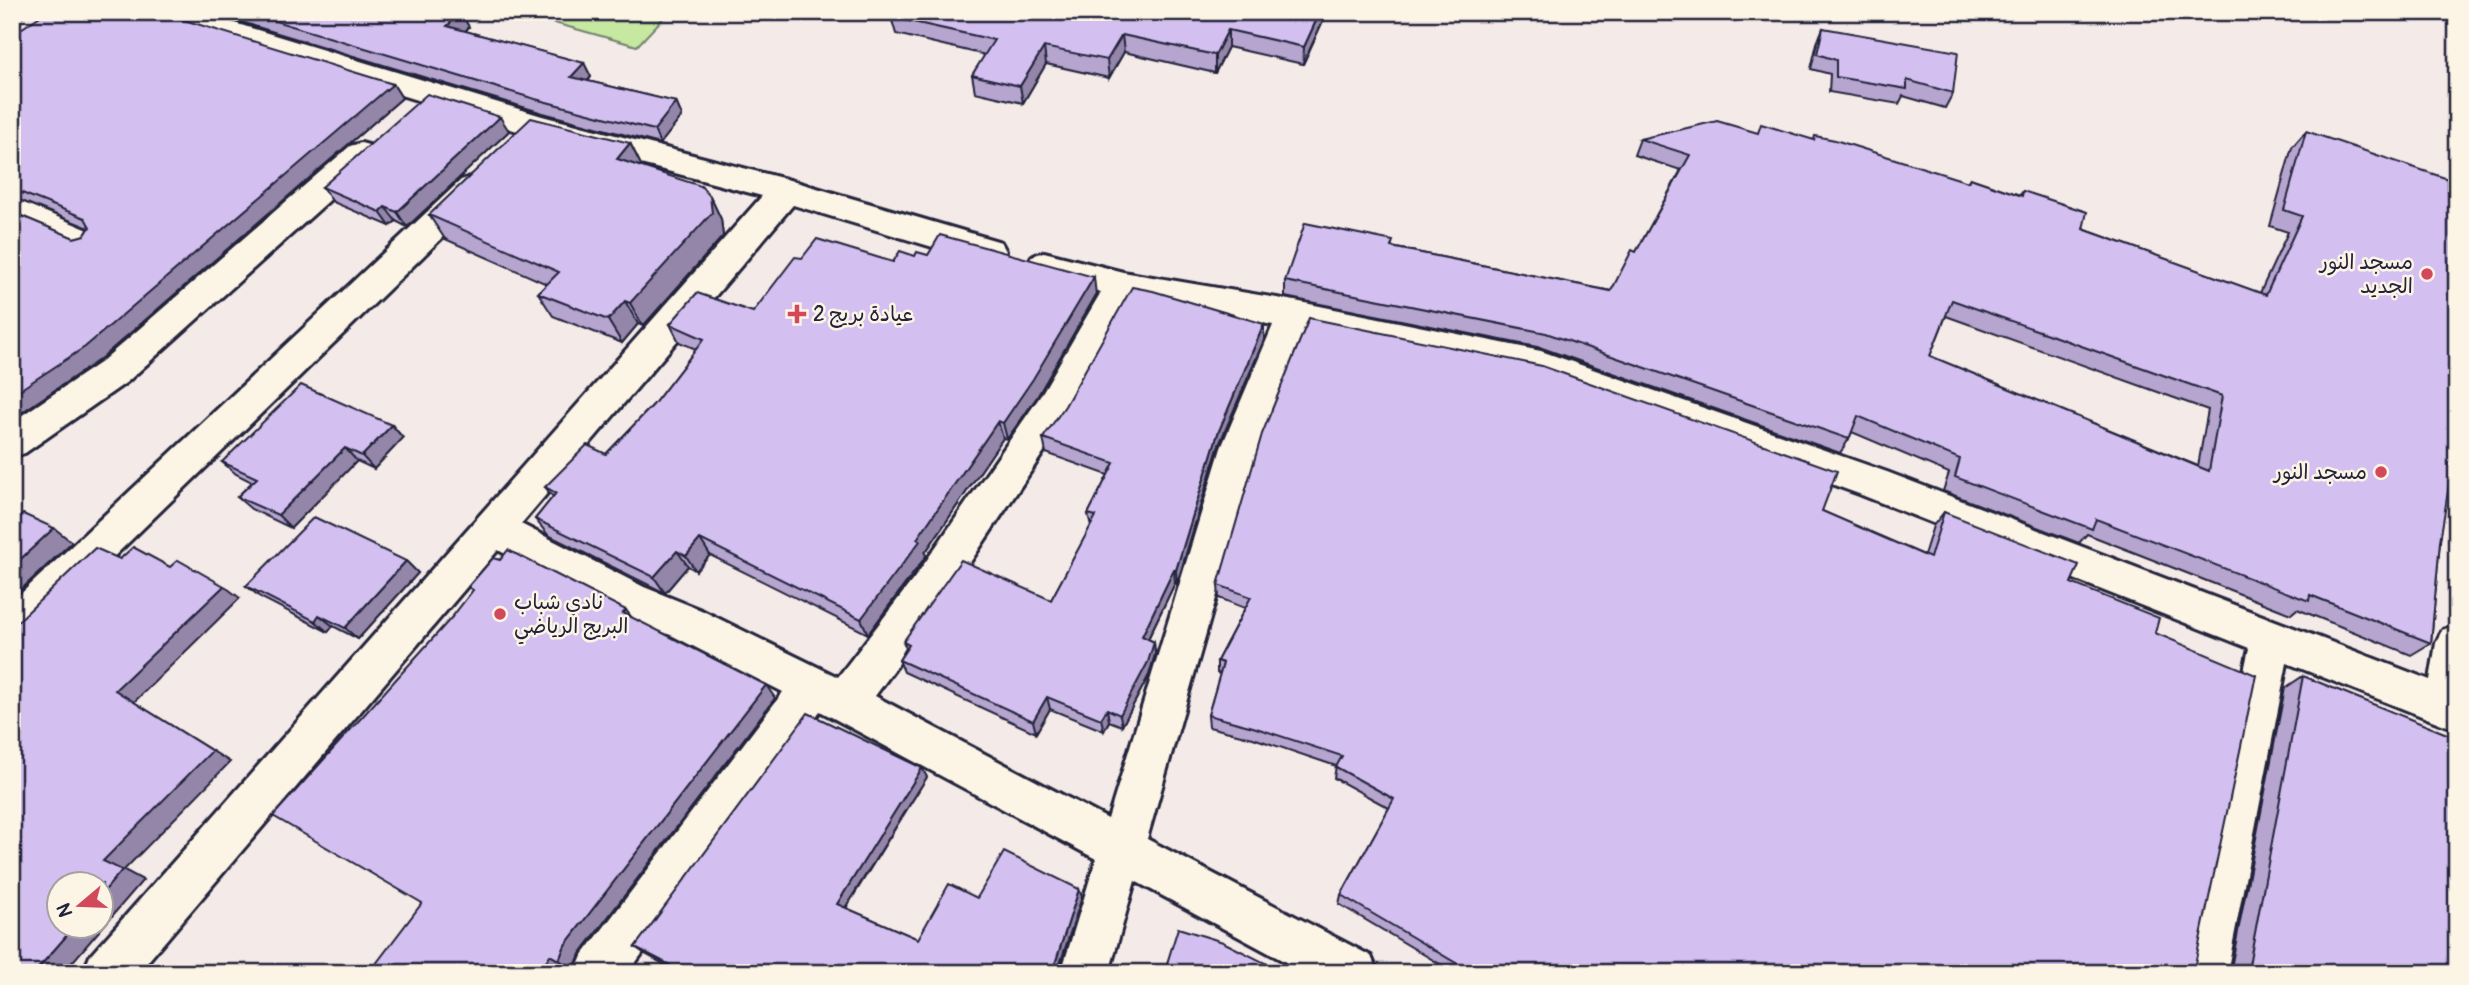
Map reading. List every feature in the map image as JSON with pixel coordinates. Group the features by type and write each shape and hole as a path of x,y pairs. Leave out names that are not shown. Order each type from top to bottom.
{"street":[{"path":"164,12 538,126 786,191 990,251 1123,285 1295,315 1541,365 1873,483 2452,708 2457,643"},
{"path":"12,442 114,372 430,94"},
{"path":"12,631 538,126"},
{"path":"107,973 492,528 627,378 786,191"},
{"path":"599,973 829,694 929,590 1052,409 1123,285"},
{"path":"1085,973 1240,448 1295,315"},
{"path":"492,528 630,600 687,622 829,694 1354,973"},
{"path":"2203,973 2272,636"}],"lane":[{"path":"12,207 89,240"},
{"path":"12,631 421,248"}],"green space":[{"path":"515,12 669,12 637,46"}],"building":[{"path":"46,12 158,12 393,84 85,347 12,395 12,212 74,238 85,235 90,227 85,218 12,189 12,35"},
{"path":"245,12 458,12 461,13 447,26 584,63 571,77 676,102 654,130 535,99"},
{"path":"895,12 1320,12 1304,47 1228,30 1215,55 1122,35 1107,60 1044,47 1020,86 972,75 994,40 891,17"},
{"path":"1823,28 1958,52 1953,93 1907,80 1907,89 1836,77 1836,60 1817,54"},
{"path":"427,94 500,117 397,212 385,207 380,212 322,187"},
{"path":"531,118 630,143 617,159 701,186 710,196 712,213 630,303 625,301 608,320 538,293 559,272 429,215"},
{"path":"1717,121 1758,133 1761,124 1814,140 1815,136 1835,140 1968,182 1970,178 2022,196 2023,191 2087,212 2083,229 2266,295 2302,216 2284,210 2306,131 2457,182 2457,436 2440,541 2431,643 2310,595 2309,601 2096,519 2092,529 1955,477 1960,459 1858,416 1849,439 1546,333 1285,281 1305,223 1393,241 1391,247 1611,291 1632,250 1636,252 1690,155 1640,139","holes":["1952,300 2222,396 2209,471 1930,356"]},
{"path":"940,235 1094,277 1033,379 1003,423 998,421 917,539 920,541 861,619 700,539 686,556 677,551 654,577 535,519 556,493 545,487 587,445 606,454 653,405 704,339 670,324 697,293 753,312 795,257 802,258 817,239 893,262 900,251 915,256 917,252 928,255"},
{"path":"1132,287 1264,324 1218,433 1176,570 1174,569 1142,636 1154,642 1148,662 1120,715 1107,709 1101,719 1047,697 1033,721 899,660 909,645 903,642 961,560 1051,600 1096,516 1088,514 1114,463 1043,438 1065,406"},
{"path":"1309,318 1542,366 1837,471 1822,511 1930,558 1944,512 2079,565 2071,583 2159,618 2155,633 2256,675 2195,964 2198,968 2247,968 2249,965 2303,676 2457,738 2457,973 2139,973 2123,965 2121,973 1473,973 1341,895 1394,799 1336,767 1342,756 1208,715 1223,663 1217,661 1251,597 1218,585 1262,434"},
{"path":"301,385 392,425 362,456 345,448 278,515 237,497 257,478 222,462"},
{"path":"23,514 54,528 12,567 12,525"},
{"path":"314,517 406,561 345,628 319,615 315,621 246,586"},
{"path":"133,547 170,567 178,560 224,586 115,690 212,751 103,861 122,870 116,877 116,870 46,870 46,940 63,940 34,973 12,973 12,627 95,548 120,559"},
{"path":"508,550 626,610 623,613 766,685 565,945 559,960 550,955 538,973 369,973 422,903 273,816 452,617 473,590 468,587 493,558 500,560"},
{"path":"808,713 922,768 837,904 918,939 949,884 977,898 1004,852 1079,889 1052,973 666,973 670,965 635,947"},
{"path":"1178,928 1223,942 1285,973 1164,973"}],"place":[{"name":"مسجد النور الجديد","path":"2427,274"},
{"name":"عيادة بريج 2","path":"797,314"},
{"name":"مسجد النور","path":"2381,472"},
{"name":"نادي شباب البريج الرياضي","path":"500,614"}]}
